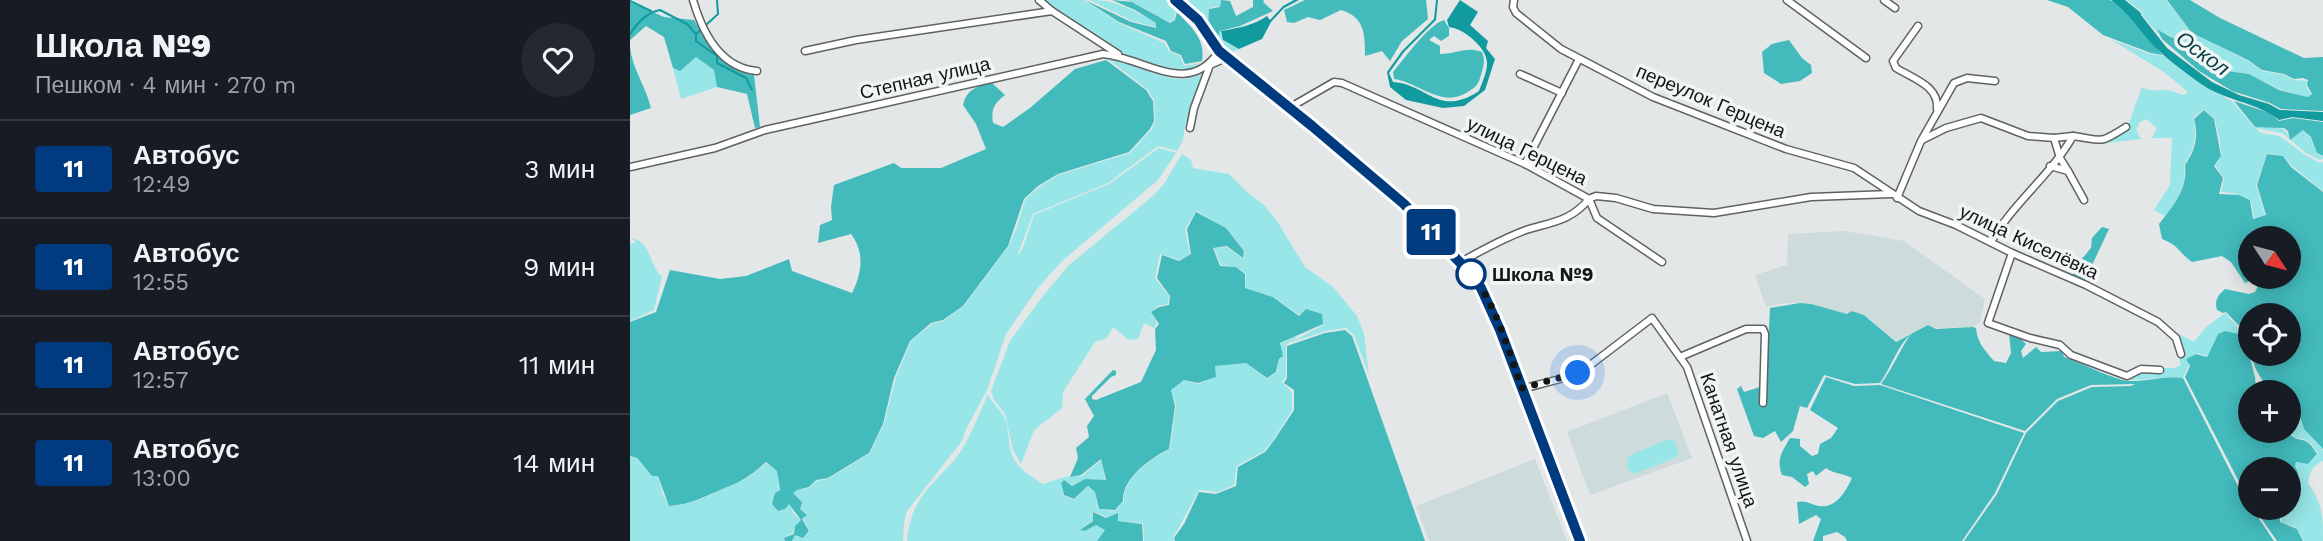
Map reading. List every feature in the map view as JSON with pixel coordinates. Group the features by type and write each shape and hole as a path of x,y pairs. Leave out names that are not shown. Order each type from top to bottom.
{"main road":[{"path":"1175,0 1198,20 1226,58 1404,204 1461,262 1481,288 1580,541"}],"street":[{"path":"693,0 696,15 720,54 743,70 757,71"},
{"path":"1039,0 1122,56"},
{"name":"переулок Герцена","path":"1514,0 1516,13 1561,49 1653,97 1786,149 1854,167"},
{"path":"1787,0 1866,58"},
{"path":"1884,0 1895,8"},
{"path":"805,51 856,40 1052,11"},
{"path":"1918,26 1893,61 1896,68 1933,91 1938,99 1936,113"},
{"path":"1190,128 1194,108 1210,65 1219,51"},
{"name":"Степная улица","path":"630,167 715,148 778,127 1103,54 1122,56 1185,76 1226,58"},
{"path":"1525,164 1579,59"},
{"path":"1520,74 1562,93"},
{"path":"1894,196 1954,83 1966,78 1996,81"},
{"name":"улица Герцена","path":"1289,108 1334,82 1342,83 1525,164 1589,199 1596,196 1616,198 1653,209 1714,213 1811,197 1894,196"},
{"path":"1921,141 1946,128 1981,118 2028,136 2073,136 2097,142 2126,127"},
{"path":"1991,243 1999,228 2050,166 2060,158 2073,136"},
{"path":"2054,138 2060,158 2084,200"},
{"path":"2050,166 2068,171"},
{"name":"улица Киселёвка","path":"1854,167 1919,211 1956,225 2158,322 2176,338 2181,354"},
{"path":"1461,262 1483,249 1525,231 1562,222 1589,199 1597,218 1662,262"},
{"path":"2012,253 1987,323 2060,345 2071,355 2127,376 2141,369 2160,370"},
{"name":"Канатная улица","path":"1522,388 1578,373 1600,360 1652,318 1681,357 1693,383 1747,541"},
{"path":"1681,357 1746,330 1763,329 1763,403"}],"shaded area":[{"path":"1043,0 1084,0 1119,23 1164,43 1169,51 1180,56 1184,66 1201,63 1181,71 1147,64 1090,34"},
{"path":"1085,0 1131,22 1156,28 1156,23 1112,0 1132,2 1170,23 1175,20 1177,12 1200,40 1202,61 1185,64 1181,55 1171,51 1166,41 1119,22"},
{"path":"1090,0 1124,7 1156,23 1156,27 1132,21"},
{"path":"1124,0 1166,0 1176,11 1174,19 1170,22"},
{"path":"1180,0 1221,0 1220,6 1209,8 1208,26 1216,40 1220,31 1223,41 1239,49 1228,54"},
{"path":"1221,0 1230,1 1236,16 1253,7 1253,0 1264,0 1273,11 1240,26 1220,31 1217,40 1208,26 1209,9 1220,7"},
{"path":"1299,0 1284,8 1271,22 1262,39 1239,49 1223,40 1221,31 1239,28 1267,16 1270,20 1283,6"},
{"path":"1305,0 1426,0 1428,19 1402,41 1390,61 1382,51 1365,56 1362,28 1349,13 1341,10 1320,20 1308,17 1294,23 1287,22 1284,10"},
{"path":"1436,0 1436,20 1404,52 1389,73 1393,82 1405,84 1443,101 1465,98 1479,91 1487,67 1486,58 1479,46 1467,35 1449,27 1447,20 1460,0 1478,12 1470,25 1488,41 1486,48 1495,59 1485,90 1464,106 1443,108 1406,100 1390,87 1387,72 1402,51 1434,19"},
{"path":"2047,0 2109,0 2122,8 2163,55 2103,35 2068,7"},
{"path":"2111,0 2125,0 2141,13 2167,48 2212,82 2280,110 2323,112 2323,121 2292,117 2279,120 2261,109 2210,90 2162,54"},
{"path":"2127,0 2166,0 2192,33 2248,61 2262,71 2308,81 2306,86 2311,94 2308,97 2279,89 2249,74 2212,69 2213,59 2207,54 2157,29 2159,35 2142,12"},
{"path":"2167,0 2190,0 2220,18 2304,58 2323,57 2323,111 2281,109 2232,91 2199,71 2162,39 2157,29 2206,54 2212,59 2212,69 2249,74 2279,90 2308,97 2312,94 2307,85 2308,80 2262,70 2248,60 2192,33"},
{"path":"630,2 664,17 694,20 711,47 726,63 743,73 754,75 760,127 755,128 747,94 717,87 714,70 696,57 680,71 673,68 664,37 646,26 630,40"},
{"path":"1444,20 1449,28 1449,36 1441,41 1434,36 1429,40 1440,46 1440,54 1476,50 1482,52 1484,59 1477,85 1469,92 1448,98 1394,79 1393,72 1431,28"},
{"path":"2110,39 2150,54 2165,56 2203,86 2232,101 2255,128 2272,127 2281,128 2290,139 2282,133 2256,128 2261,133 2280,136 2305,155 2323,162 2323,191 2283,156 2267,153 2256,185 2265,215 2254,218 2251,200 2234,193 2221,192 2224,178 2215,165 2219,161 2221,151 2219,138 2215,119 2204,109 2193,118 2194,143 2184,165 2184,179 2177,199 2165,216 2154,210 2170,185 2172,138 2152,138 2157,128 2146,119 2140,122 2136,130 2141,139 2096,144 2129,123 2142,87 2170,90 2183,95 2188,92 2164,72"},
{"path":"1789,40 1802,58 1811,65 1812,73 1800,81 1781,84 1764,73 1762,52 1772,44"},
{"path":"630,47 651,108 630,115"},
{"path":"1108,56 1171,78 1186,79 1203,74 1185,126 1183,140 1177,151 1158,146 1108,183 1033,214 1017,256 1022,250 1034,215 1109,184 1159,148 1176,153 1158,180 1062,261 1037,289 1006,334 987,390 962,441 907,511 903,541 792,541 795,535 803,538 810,531 803,519 807,514 800,509 802,502 793,493 809,488 816,481 828,479 869,454 884,424 896,377 911,341 932,324 943,321 964,306 1008,247 1025,200 1058,175 1130,153 1152,129 1155,121 1154,100 1148,90 1103,57"},
{"path":"696,57 714,70 717,87 681,99 673,68 680,71"},
{"path":"1106,60 1146,90 1153,101 1154,121 1150,129 1129,152 1058,174 1038,186 1024,199 1008,246 963,306 943,320 931,323 910,341 894,378 883,424 869,453 828,478 816,480 809,487 793,493 802,502 800,509 807,515 802,519 809,531 803,538 795,535 792,541 785,541 784,538 794,534 795,526 801,520 789,504 778,511 772,504 775,493 780,490 777,471 766,462 732,485 695,501 669,506 658,476 652,476 637,458 630,456 630,322 656,312 670,270 720,279 746,276 789,259 792,271 852,293 858,278 860,256 851,234 818,243 820,225 832,220 834,185 894,163 901,168 941,168 986,149 976,124 963,105 973,89 992,83 1005,95 996,104 992,114 993,123 1003,127 1030,108 1075,69"},
{"path":"2234,101 2270,113 2279,121 2293,118 2323,122 2323,156 2317,153 2311,137 2303,130 2290,140 2288,131 2284,128 2255,127"},
{"path":"2204,110 2214,119 2221,156 2214,166 2223,178 2219,194 2239,195 2250,200 2253,219 2266,215 2257,185 2267,154 2283,156 2291,167 2323,192 2323,449 2304,429 2301,420 2301,380 2263,380 2255,366 2301,366 2301,303 2238,303 2238,325 2226,312 2217,310 2216,307 2217,298 2225,289 2249,294 2256,289 2301,289 2301,226 2238,226 2238,272 2231,262 2222,256 2192,262 2176,247 2162,239 2159,224 2182,189 2185,165 2195,143 2194,119"},
{"path":"2303,130 2311,138 2317,154 2323,159 2306,153 2290,140"},
{"path":"1182,154 1191,160 1193,168 1229,174 1264,205 1305,267 1333,287 1357,316 1364,334 1369,375 1354,335 1346,328 1326,331 1292,342 1291,341 1286,345 1286,377 1282,382 1292,392 1292,410 1264,451 1237,466 1234,485 1218,492 1199,490 1173,538 1174,541 1144,541 1143,523 1118,521 1118,513 1106,517 1093,511 1093,520 1080,530 1085,531 1096,525 1105,530 1097,541 907,541 909,526 918,503 961,451 988,394 1004,417 1012,455 1023,470 1043,484 1065,477 1082,476 1101,460 1105,480 1085,479 1072,485 1063,480 1063,495 1074,500 1088,487 1095,492 1098,509 1115,511 1124,501 1128,485 1139,470 1170,449 1176,405 1171,390 1184,380 1198,384 1216,377 1215,366 1246,363 1267,379 1277,372 1279,360 1283,356 1280,344 1297,336 1293,341 1323,325 1322,314 1306,309 1299,315 1274,297 1245,288 1246,274 1237,267 1221,265 1214,248 1227,247 1243,259 1245,251 1226,228 1196,211 1185,229 1190,254 1180,260 1160,254 1155,278 1169,296 1168,304 1158,306 1151,312 1157,323 1154,328 1144,323 1138,339 1129,340 1113,327 1107,338 1095,342 1063,392 1062,408 1034,430 1021,464 1013,450 1005,414 994,400 991,391 1010,341 1068,266 1154,195"},
{"path":"1196,212 1226,228 1244,251 1243,258 1227,246 1213,248 1220,266 1236,267 1245,274 1245,288 1273,297 1299,316 1306,309 1322,314 1323,324 1280,343 1283,356 1279,359 1276,372 1267,378 1246,363 1215,366 1216,377 1198,383 1184,380 1171,390 1175,406 1169,449 1146,463 1132,477 1127,484 1123,501 1115,510 1099,509 1095,492 1088,486 1074,499 1064,495 1061,483 1064,480 1072,486 1085,479 1106,480 1101,459 1081,475 1070,477 1078,458 1076,448 1089,437 1087,426 1094,416 1085,399 1113,370 1116,375 1092,396 1092,399 1096,400 1141,382 1156,350 1155,329 1159,324 1151,312 1169,305 1170,296 1157,278 1162,255 1179,261 1191,254 1187,229"},
{"path":"2102,227 2109,229 2085,280 2073,275 2075,267 2091,248 2092,238"},
{"path":"1844,231 1904,241 1985,299 1980,322 1973,327 1936,328 1928,325 1896,341 1865,315 1853,311 1847,314 1800,303 1766,307 1755,275 1787,265 1788,234"},
{"path":"632,238 647,249 662,277 654,310 630,321 630,244 636,242"},
{"path":"1800,303 1847,314 1852,311 1864,315 1896,342 1911,334 1880,383 1855,384 1824,375 1807,408 1800,406 1793,431 1781,442 1775,431 1763,438 1754,436 1737,389 1741,386 1744,392 1760,387 1761,406 1765,406 1770,308"},
{"path":"2225,313 2238,327 2238,334 2225,331 2218,334 2207,356 2197,353 2186,359 2189,365 2183,378 2121,379 2138,368 2174,368 2181,365 2176,344 2154,321 2194,342 2205,328"},
{"path":"1928,325 1936,329 1973,327 1976,328 1982,346 1994,361 2006,363 2011,353 2009,333 2017,335 2026,344 2021,351 2023,358 2036,347 2041,352 2062,351 2064,357 2122,380 2183,378 2238,486 2238,520 2260,520 2274,541 1964,541 1997,494 2026,433 2058,401 2092,387 2135,384 2091,385 2057,399 2025,431 1881,384 1911,334"},
{"path":"1345,330 1352,336 1425,541 1175,541 1174,538 1184,524 1199,492 1216,494 1236,486 1238,467 1265,452 1294,410 1294,390 1284,383 1287,378 1287,346 1325,333"},
{"path":"2225,331 2238,334 2238,366 2252,366 2255,377 2255,380 2238,380 2238,443 2305,441 2317,454 2308,464 2301,463 2301,457 2238,457 2238,480 2185,377 2190,366 2186,359 2196,354 2207,357 2218,334"},
{"path":"1826,377 1854,386 1880,385 2024,433 1995,493 1962,541 1847,541 1837,532 1823,536 1823,541 1813,541 1821,519 1816,515 1799,524 1797,502 1830,505 1843,493 1852,478 1826,468 1816,476 1813,471 1807,474 1809,484 1805,487 1792,477 1782,475 1780,460 1790,438 1800,439 1800,446 1812,456 1818,454 1820,444 1831,438 1838,428 1810,410"},
{"path":"1667,393 1692,458 1590,495 1567,432"},
{"path":"2301,421 2304,429 2323,450 2323,461 2312,469 2308,483 2321,510 2323,541 2304,541 2297,528 2281,522 2301,520 2301,463 2308,464 2318,454 2306,440 2301,439"},
{"path":"1669,439 1674,441 1679,451 1675,458 1634,474 1627,468 1628,456"},
{"path":"630,457 636,458 652,476 658,476 663,495 670,506 695,501 738,482 754,474 766,463 777,471 779,490 775,493 772,504 778,511 785,509 789,503 794,514 801,520 793,533 784,538 785,541 630,541"},
{"path":"1535,459 1567,541 1429,541 1416,506"},
{"path":"1093,512 1106,518 1118,513 1118,521 1142,524 1143,541 1097,541 1105,530 1096,525 1085,531 1080,530 1093,521"},
{"path":"2262,520 2280,520 2297,529 2303,541 2277,541"}],"waterway":[{"path":"706,25 718,14 717,0"},
{"path":"630,1 651,11"},
{"path":"630,34 643,19 660,10 687,24 695,33"},
{"path":"702,29 696,34 696,41 717,56 717,63 746,78 752,90"}],"bus line":[{"name":"11","path":"1175,0 1198,20 1219,51 1404,204 1471,274 1481,288 1500,330 1580,541"}],"place":[{"name":"Школа №9","path":"1471,274"}],"route":[{"path":"1471,274 1491,308 1522,388 1578,373"}],"water label":[{"name":"Оскол","path":"2203,53"}]}
